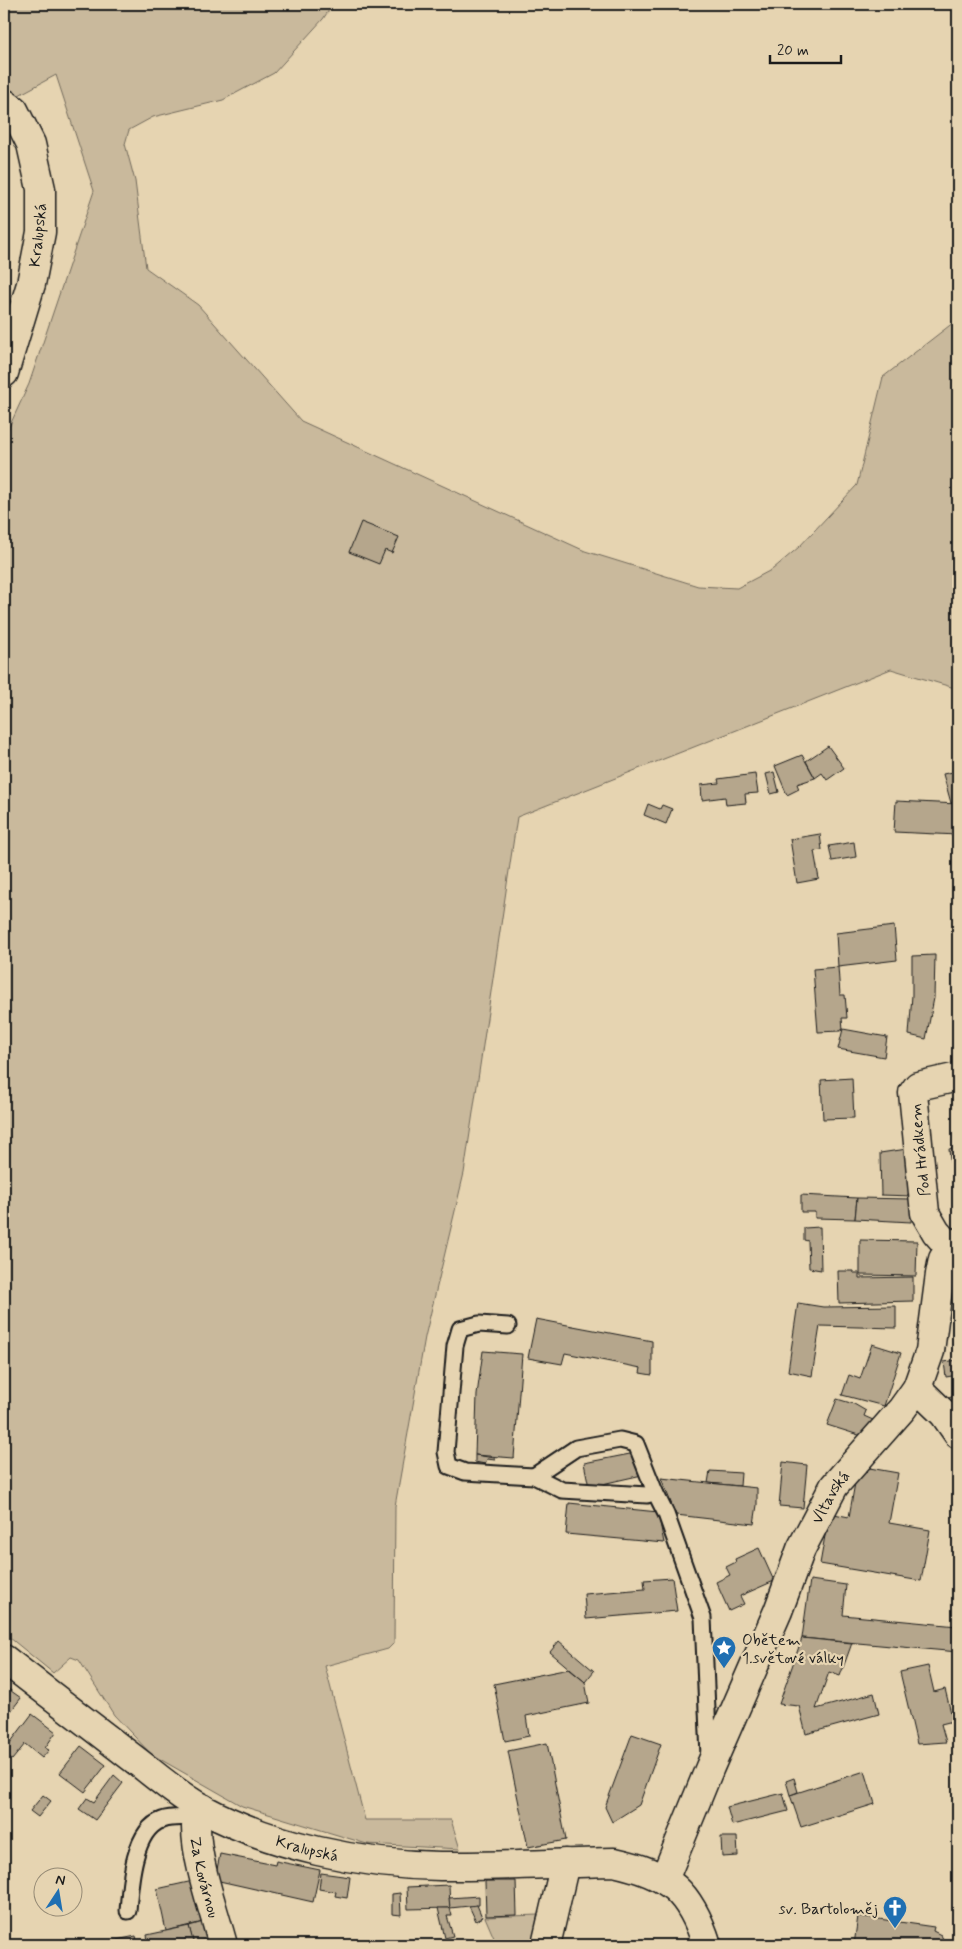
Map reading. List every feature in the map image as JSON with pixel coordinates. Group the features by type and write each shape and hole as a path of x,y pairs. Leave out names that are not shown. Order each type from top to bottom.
{"street":[{"name":"Kralupská","path":"4,103 14,110 31,144 42,189 40,232 31,284 4,373"},
{"name":"Pod Hrádkem","path":"954,1245 929,1223 925,1213 913,1093 918,1086 958,1077"},
{"name":"Vltavská","path":"664,1880 710,1767 778,1611 801,1549 834,1486 902,1409 917,1388 930,1351 943,1259 954,1245"},
{"path":"917,1388 944,1414 958,1434"},
{"name":"Kralupská","path":"4,1659 171,1787 194,1827 237,1825 269,1837 335,1854 383,1861 439,1866 614,1862 650,1871 664,1880"},
{"name":"Za Kovárnou","path":"194,1827 199,1854 223,1945"},
{"path":"546,1945 565,1863"},
{"path":"664,1880 679,1891 694,1910 708,1945"}],"lane":[{"path":"508,1326 479,1324 460,1329 455,1346 446,1452 449,1466 465,1472 534,1476 562,1490 647,1495 655,1492"},
{"name":"Vltavská","path":"534,1476 576,1448 620,1440 636,1444 666,1514 703,1618 710,1767"},
{"path":"128,1911 134,1863 147,1831 163,1819 194,1827"}],"shaded area":[{"path":"4,4 333,4 323,19 274,73 223,100 153,117 129,130 125,144 135,181 146,268 198,305 301,421 585,551 698,586 737,588 773,569 799,547 857,485 883,377 958,319 958,689 891,669 517,817 464,1173 425,1337 395,1506 394,1643 388,1649 325,1666 365,1820 451,1820 460,1849 367,1844 242,1806 151,1754 114,1715 79,1660 71,1657 53,1673 4,1633 4,438 29,384 94,191 56,75 4,103"},
{"path":"538,1915 532,1945 497,1945 485,1917"}],"building":[{"path":"361,522 399,537 392,553 385,550 379,564 349,552"},
{"path":"828,746 844,768 827,780 822,773 815,778 806,761"},
{"path":"802,755 815,778 797,784 799,789 787,795 775,766"},
{"path":"958,771 958,801 951,803 943,774"},
{"path":"774,772 779,792 771,794 766,774"},
{"path":"755,774 758,793 745,794 746,803 726,805 725,797 702,800 701,785 719,783 718,779"},
{"path":"896,801 958,804 958,835 894,832"},
{"path":"648,804 660,809 662,805 672,809 666,824 644,815"},
{"path":"820,834 822,850 814,851 819,879 797,883 790,839"},
{"path":"854,842 856,857 832,861 829,846"},
{"path":"894,926 897,960 838,967 836,933"},
{"path":"935,955 934,998 926,1039 909,1035 912,956"},
{"path":"838,967 840,995 845,995 847,1018 842,1018 843,1029 840,1031 818,1032 813,969"},
{"path":"843,1029 887,1037 884,1057 838,1049"},
{"path":"852,1078 854,1118 823,1119 821,1080"},
{"path":"958,1147 958,1208 955,1208 949,1149"},
{"path":"907,1149 912,1196 881,1195 880,1153"},
{"path":"801,1195 857,1198 855,1219 815,1218 815,1212 801,1212"},
{"path":"857,1198 912,1199 911,1222 855,1219"},
{"path":"820,1227 821,1270 809,1268 808,1241 804,1240 804,1228"},
{"path":"860,1240 917,1241 916,1276 860,1275"},
{"path":"838,1271 859,1273 859,1278 913,1277 913,1301 839,1303"},
{"path":"798,1303 823,1307 896,1306 896,1328 820,1326 812,1376 788,1371"},
{"path":"536,1319 652,1341 652,1375 640,1373 641,1368 565,1353 562,1364 528,1358"},
{"path":"872,1344 901,1353 884,1406 842,1395 849,1375 860,1379"},
{"path":"483,1351 522,1354 514,1458 475,1455 477,1395"},
{"path":"958,1360 958,1375 946,1377 944,1362"},
{"path":"958,1394 958,1416 949,1398"},
{"path":"837,1399 854,1404 866,1411 864,1416 873,1420 865,1437 827,1425"},
{"path":"635,1453 642,1475 589,1487 584,1463"},
{"path":"475,1455 495,1458 495,1460 487,1459 485,1464 475,1462"},
{"path":"783,1462 807,1465 803,1508 779,1506"},
{"path":"858,1466 898,1473 889,1523 930,1530 921,1581 820,1564 829,1513 849,1517"},
{"path":"710,1471 741,1473 740,1486 708,1483"},
{"path":"661,1478 757,1488 754,1524 676,1515"},
{"path":"569,1503 658,1512 664,1543 566,1534"},
{"path":"759,1548 774,1581 740,1596 744,1604 729,1611 716,1582 730,1575 726,1567 736,1562 735,1559"},
{"path":"672,1578 677,1611 586,1619 584,1594 645,1589 644,1580"},
{"path":"810,1580 846,1585 843,1615 957,1626 958,1618 958,1652 802,1638"},
{"path":"802,1638 852,1643 840,1676 829,1672 816,1709 874,1693 879,1714 806,1734 799,1706 779,1704"},
{"path":"559,1641 594,1671 585,1682 550,1652"},
{"path":"928,1666 934,1692 945,1689 953,1721 941,1724 946,1742 917,1744 900,1672"},
{"path":"569,1669 585,1682 589,1703 526,1716 529,1736 505,1741 494,1684"},
{"path":"4,1686 21,1698 7,1716 4,1713"},
{"path":"32,1714 56,1732 45,1748 49,1750 42,1758 25,1744 12,1760 4,1751"},
{"path":"632,1734 661,1744 639,1805 612,1822 605,1807"},
{"path":"547,1743 566,1840 528,1847 508,1751"},
{"path":"81,1746 106,1765 85,1792 60,1773"},
{"path":"865,1771 875,1804 801,1827 790,1795"},
{"path":"114,1775 123,1783 95,1820 79,1809 87,1798 94,1802"},
{"path":"794,1778 798,1792 790,1795 786,1781"},
{"path":"783,1793 788,1811 732,1825 727,1807"},
{"path":"43,1795 51,1801 38,1817 30,1811"},
{"path":"721,1837 737,1837 738,1856 722,1857"},
{"path":"220,1854 275,1865 276,1861 320,1870 313,1902 215,1880"},
{"path":"321,1873 350,1877 347,1898 335,1896 336,1892 319,1889"},
{"path":"193,1881 203,1922 166,1931 157,1889"},
{"path":"485,1881 516,1881 517,1915 486,1916"},
{"path":"449,1885 450,1908 408,1909 407,1887"},
{"path":"400,1893 401,1915 392,1914 392,1894"},
{"path":"479,1896 479,1905 450,1908 449,1898"},
{"path":"477,1905 482,1917 476,1921 469,1906"},
{"path":"438,1908 450,1908 452,1916 447,1916 453,1936 445,1938"},
{"name":"sv. Bartoloměj","path":"858,1916 934,1927 933,1931 941,1935 946,1945 854,1945"},
{"path":"203,1922 208,1940 193,1943 189,1926"},
{"path":"189,1926 194,1945 149,1945 147,1935"},
{"path":"136,1936 138,1945 107,1945 106,1942"},
{"path":"212,1939 213,1945 194,1945 193,1943"},
{"path":"467,1939 469,1945 446,1944"}],"place":[{"name":"Obětem 1.světové války","path":"724,1669"},
{"name":"sv. Bartoloměj","path":"895,1929"}]}
